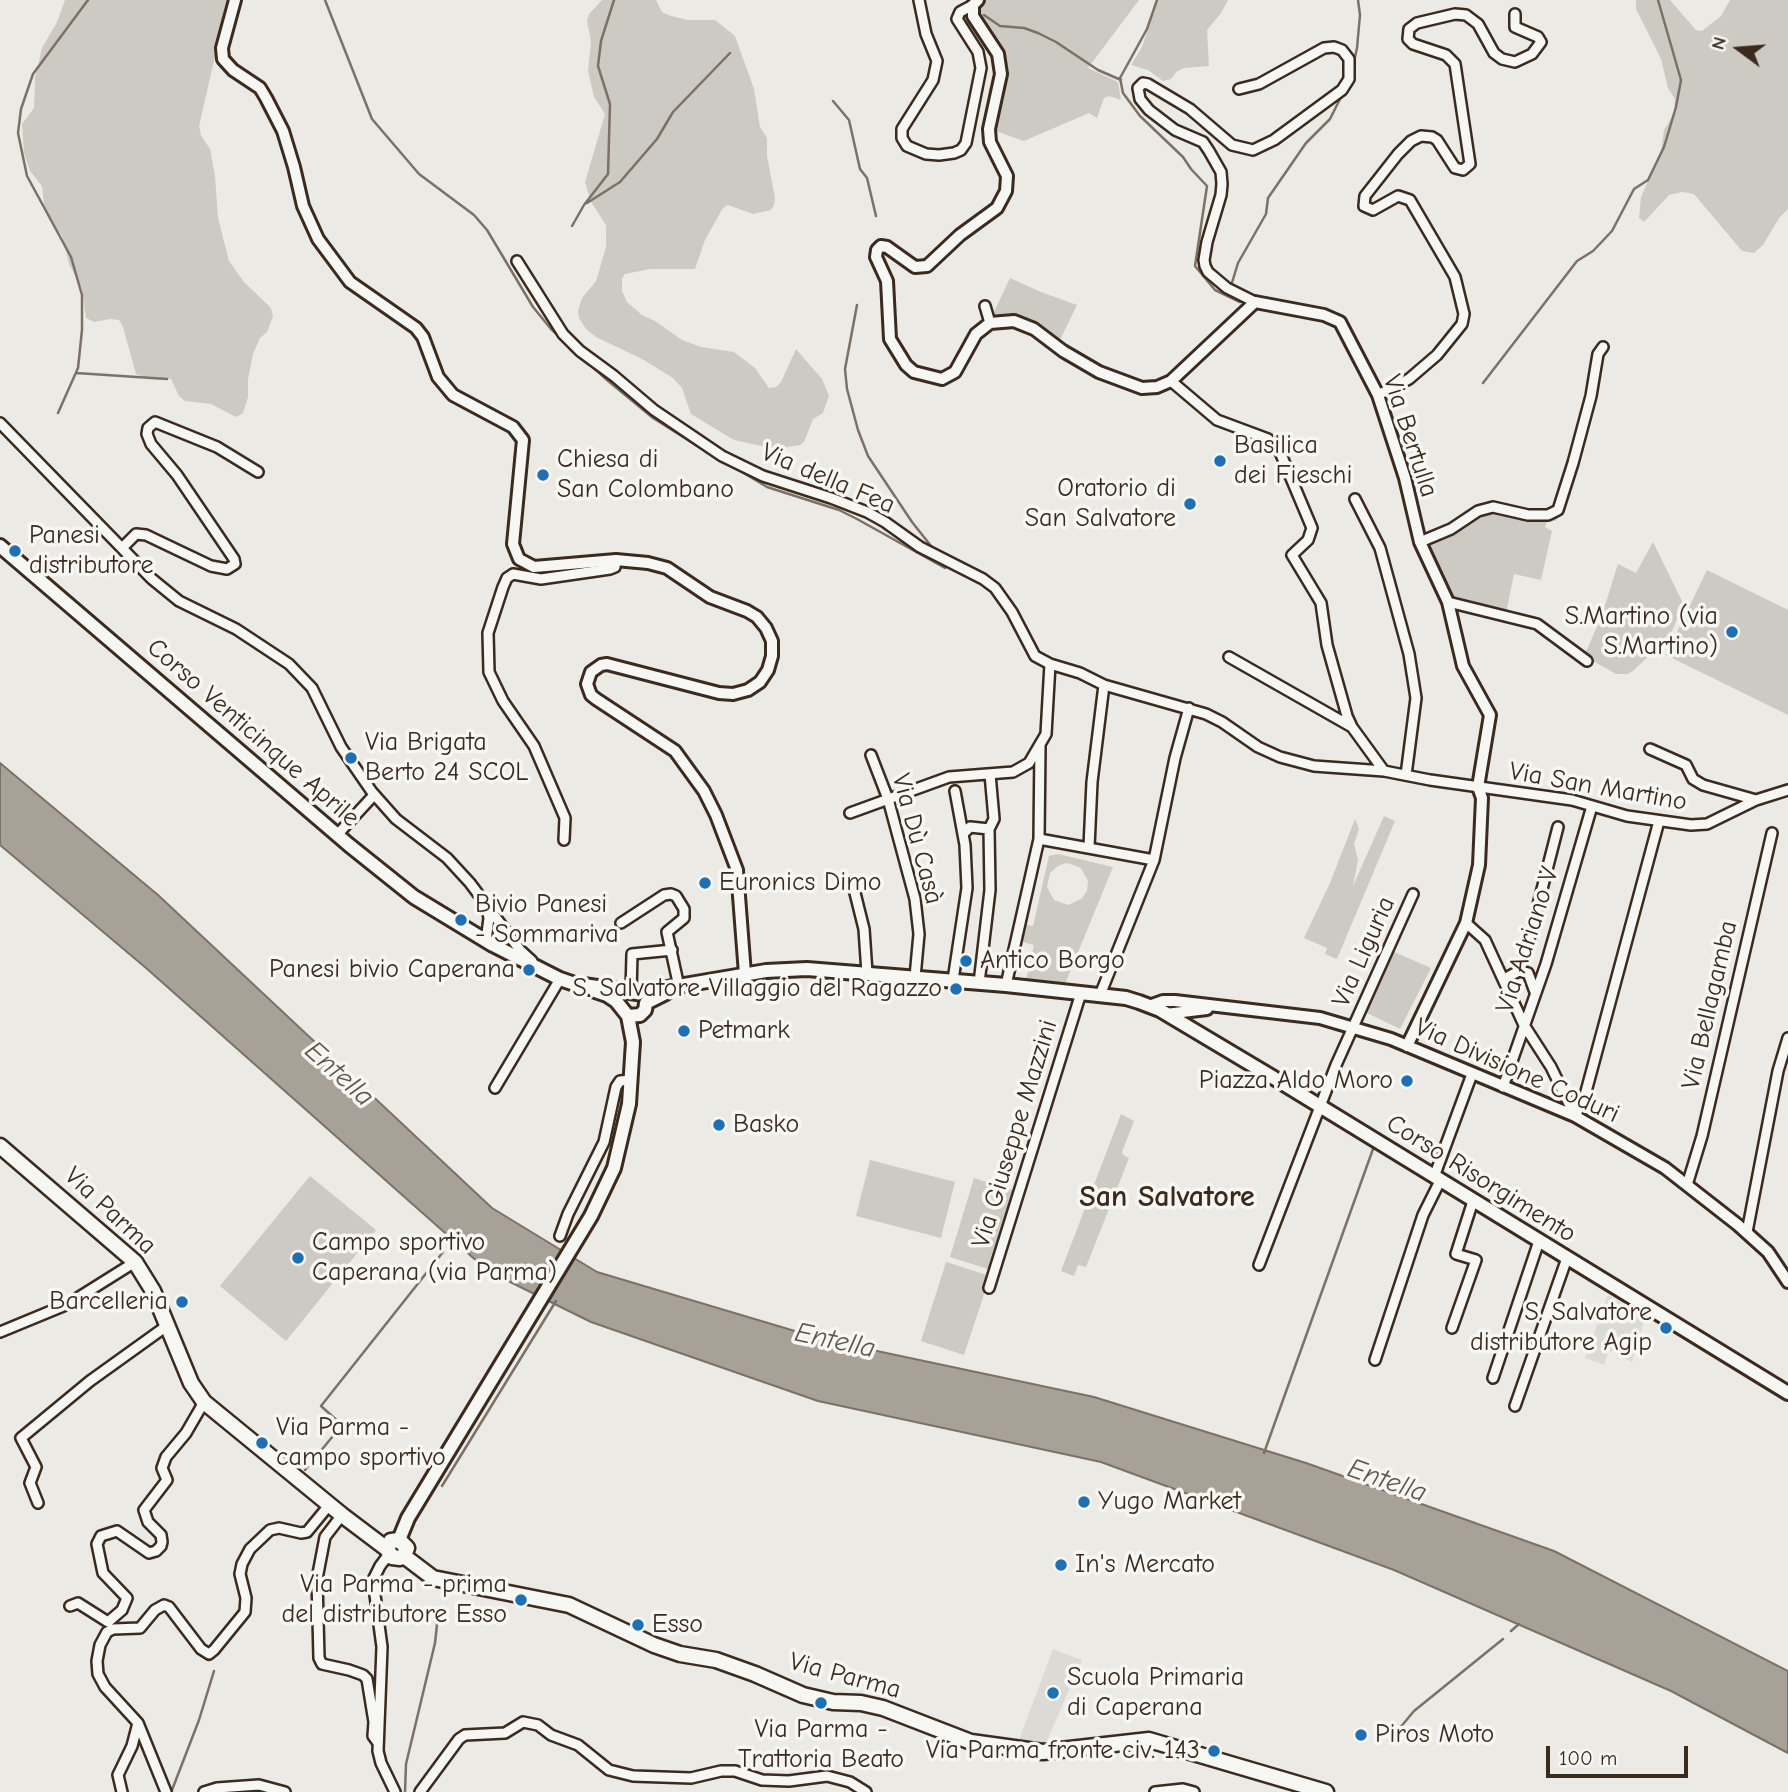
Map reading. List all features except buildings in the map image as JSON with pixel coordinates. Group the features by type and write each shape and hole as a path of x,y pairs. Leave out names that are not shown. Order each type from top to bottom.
{"main road":[{"name":"Corso Venticinque Aprile","path":"0,547 337,835 414,897 489,943 560,979 577,984"},
{"name":"Corso Risorgimento","path":"577,984 638,996 745,974 807,969 953,980 1126,998 1149,1006 1194,1030 1788,1393"},
{"path":"392,1547 591,1216 620,1150 626,1125 633,1042 630,1012 622,999 638,996 645,1010 630,1012 607,996 577,984"},
{"name":"Via Parma","path":"0,1146 135,1262 153,1291 191,1383 204,1402 342,1515 392,1547 407,1548 404,1556 433,1577 569,1605 654,1645 680,1654 716,1660 803,1695 833,1702 861,1703 884,1708 990,1747 1043,1752 1149,1740 1326,1792"}],"street":[{"path":"235,0 222,48 223,59 233,70 260,88 266,98 283,131 303,206 318,239 350,282 416,328 423,337 438,377 453,395 505,421 523,440 513,544 519,559 526,565 542,568 617,560 648,562 667,568 710,597 757,617 766,628 772,641 768,670 760,682 748,690 733,694 719,693 607,664 595,668 587,684 591,695 596,699 675,751 704,791 724,833 737,870 745,974"},
{"path":"919,0 926,34 937,61 933,80 902,129 902,138 907,145 926,155 954,153 961,150 966,143 981,68 978,52 957,19 960,12 976,3"},
{"path":"976,3 973,16 976,24 998,54 1001,74 989,129 990,142 1007,177 1006,191 997,208 960,235 928,266 915,267 887,247 879,248 876,255 887,281 890,339 900,357 914,372 942,379 955,372 976,334 990,323 1014,321 1034,329 1087,365 1132,385 1142,388 1157,387 1171,381 1255,302 1227,288 1208,272 1205,266 1207,242 1222,184 1221,172 1209,150 1203,142 1175,130 1149,110 1140,99 1138,89 1143,83 1148,85 1190,109 1232,145 1253,150 1274,140 1342,90 1349,79 1349,59 1342,50 1324,48 1259,84 1239,89"},
{"path":"1378,395 1409,379 1437,355 1462,324 1464,314 1455,277 1410,200 1398,196 1373,210 1366,208 1363,202 1398,154 1421,136 1437,139 1455,168 1464,170 1470,164 1455,64 1446,55 1413,44 1408,39 1409,29 1417,23 1429,20 1454,14 1466,15 1478,24 1494,53 1502,59 1515,62 1532,54 1541,42 1538,37 1515,27 1515,14"},
{"name":"Via della Fea","path":"517,261 563,334 580,351 654,410 732,461 763,476 867,512 920,547 983,579 995,588 1012,612 1035,656 1104,685 1189,708 1222,722 1258,747 1280,757 1314,766 1406,775"},
{"name":"Via Bertulla","path":"1255,302 1324,315 1340,322 1378,395 1405,478 1420,542 1448,602 1463,666 1490,715 1478,787 1482,798 1479,865 1466,923 1407,1046"},
{"path":"985,306 990,323"},
{"path":"1420,542 1451,529 1478,511 1493,507 1528,515 1548,515 1558,510 1591,396 1598,354 1603,346"},
{"path":"1171,381 1217,420 1274,443 1312,528 1308,540 1292,555 1321,603 1326,645 1352,727 1384,771"},
{"path":"122,548 136,534 146,535 211,566 227,569 235,564 177,475 151,444 148,428 155,422 217,447 258,472"},
{"path":"0,423 152,579 179,601 236,629 289,664 312,688 341,747 374,795 396,819 447,858 520,950 541,970"},
{"path":"1355,499 1380,548 1409,654 1416,698 1406,775"},
{"path":"564,840 565,818 534,746 503,701 489,672 488,633 503,587 513,575 541,579 610,569 615,567 617,560"},
{"path":"1448,602 1537,624 1587,661"},
{"path":"1229,656 1352,727"},
{"path":"850,813 949,777 1013,772 1028,762 1046,734 1050,664"},
{"path":"1089,847 1092,782 1104,685"},
{"path":"1100,995 1154,860 1189,708"},
{"path":"1006,985 1038,839 1040,744"},
{"path":"1650,749 1686,765 1693,779 1703,785 1756,800"},
{"name":"Via Dù Casà","path":"871,755 888,799 917,907 919,934 915,977"},
{"path":"979,983 990,890 989,829 994,819 990,774"},
{"name":"Via San Martino","path":"1406,775 1572,800 1627,816 1690,825 1707,824 1756,800 1788,790"},
{"path":"953,980 967,888 963,834 955,791"},
{"path":"337,835 374,795"},
{"name":"Via Adriano V","path":"1503,1087 1535,993 1592,806"},
{"path":"1575,1116 1584,1099 1659,821"},
{"path":"963,834 970,827 989,829"},
{"path":"1520,971 1558,827"},
{"name":"Via Bellagamba","path":"1687,1185 1702,1136 1772,833"},
{"path":"1038,839 1154,860"},
{"path":"853,885 864,929 867,973"},
{"name":"Via Liguria","path":"1259,1265 1320,1106 1413,894"},
{"path":"621,923 664,895 676,896 685,914 684,918 667,932 678,988"},
{"path":"485,903 489,918 489,943 501,938 504,929"},
{"path":"1466,923 1485,940 1524,1025 1550,1067 1575,1116"},
{"path":"638,996 632,954 672,950"},
{"path":"1504,979 1520,971 1528,973 1535,993"},
{"path":"495,1088 560,979"},
{"name":"Via Giuseppe Mazzini","path":"989,1288 1081,993"},
{"name":"Via Divisione Coduri","path":"1149,1006 1163,1001 1175,1001 1320,1018 1407,1046 1575,1116 1665,1168 1687,1185 1768,1252 1788,1282"},
{"name":"Via Divisione Coduri","path":"1166,1014 1220,1007"},
{"path":"1194,1030 1196,1020 1203,1010"},
{"path":"1747,1232 1778,1071 1788,1038"},
{"path":"1375,1360 1472,1074"},
{"path":"560,1236 604,1142 616,1087 620,1081 631,1080"},
{"path":"1452,1328 1476,1260 1456,1254 1473,1201"},
{"path":"1493,1378 1539,1241"},
{"path":"1515,1406 1567,1258"},
{"path":"0,1332 68,1304 135,1262"},
{"path":"38,1503 30,1483 36,1467 21,1438 90,1381 168,1325"},
{"path":"70,1606 78,1604 108,1622 122,1610 127,1598 103,1573 97,1544 101,1536 117,1531 149,1553 160,1546 161,1535 148,1522 144,1510 167,1480 162,1468 166,1457 186,1433 204,1402"},
{"path":"166,1792 138,1723 98,1674 100,1645 107,1632 113,1629 140,1628 155,1610 164,1605 169,1607 201,1648 209,1654 245,1612 246,1598 240,1574 250,1549 270,1530 279,1528 307,1532 330,1504"},
{"path":"342,1515 326,1537 317,1579 319,1658 323,1664 349,1670 367,1679 374,1722 373,1736 378,1743"},
{"path":"392,1547 373,1580 382,1647 378,1743 381,1763 395,1792"},
{"path":"420,1792 459,1738 465,1735 505,1733 523,1722 538,1725 551,1735 578,1745 609,1770 633,1776 691,1777 721,1771 735,1771 762,1780 789,1781 827,1776 850,1782 866,1792"},
{"path":"122,1792 118,1775 132,1746 138,1723"},
{"path":"204,1792 217,1788 259,1785 285,1792"},
{"path":"1155,1792 1183,1788 1194,1792"}],"shaded area":[{"path":"65,0 228,0 199,126 210,149 218,218 229,261 244,282 271,308 273,316 267,332 260,338 253,354 248,397 243,413 236,417 211,404 185,401 179,396 171,379 136,374 119,320 94,322 86,318 82,288 69,264 62,236 50,221 44,205 42,186 30,171 24,153 22,124 34,108 35,78 42,48 57,22"},
{"path":"602,0 656,0 662,12 668,15 687,20 715,20 735,36 754,89 760,127 767,138 774,205 771,210 753,214 728,205 723,208 705,240 695,269 650,269 625,274 622,291 627,302 642,315 682,340 701,347 734,352 755,368 769,388 776,387 781,382 796,349 822,379 829,396 823,413 813,419 804,442 800,445 776,449 734,440 691,414 682,388 673,378 644,360 596,337 586,329 579,318 582,298 596,281 606,247 606,225 591,202 585,182 605,114 594,97 588,71 591,42 587,21 589,14"},
{"path":"985,0 1139,0 1088,68 1118,82 1121,100 1109,96 1104,98 1097,118 1089,113 1024,141 993,130 1004,73 979,20"},
{"path":"1158,0 1228,0 1207,30 1209,66 1184,68 1176,72 1171,79 1163,81 1148,70 1131,65 1142,47"},
{"path":"1636,0 1670,0 1696,30 1702,31 1721,16 1730,0 1788,0 1788,209 1779,218 1763,245 1754,253 1742,251 1694,194 1682,192 1669,195 1644,222 1639,218 1641,197 1661,151 1664,130 1674,114 1675,99 1668,88 1661,59 1636,9"},
{"path":"1010,278 1077,305 1059,342 1040,325 1018,315 992,316"},
{"path":"1567,492 1571,494 1556,521 1548,520 1545,527 1552,531 1541,580 1514,574 1506,613 1460,601 1452,596 1429,548 1430,542 1490,509 1551,516"},
{"path":"1653,542 1682,601 1682,608 1672,631 1664,641 1634,670 1628,674 1616,674 1585,654 1602,615 1618,564 1636,573"},
{"name":"S.Martino (via S.Martino)","path":"1707,570 1788,610 1788,715 1666,655"},
{"path":"1384,816 1395,821 1337,959 1325,954 1327,948 1304,938 1330,883 1355,819 1359,829 1354,844 1358,860 1353,886"},
{"path":"1058,854 1113,867 1065,984 1026,980 1034,945 1019,941 1022,924 1033,926 1049,856","holes":["1067,863 1081,868 1088,881 1087,891 1081,899 1068,905 1054,900 1047,887 1050,873"]},
{"path":"1394,952 1431,968 1400,1029 1365,1012"},
{"path":"1121,1114 1134,1121 1122,1152 1129,1158 1086,1267 1078,1265 1074,1276 1061,1271"},
{"path":"870,1160 955,1182 941,1238 856,1216"},
{"name":"Campo sportivo Caperana (via Parma)","path":"310,1176 376,1230 286,1341 220,1286"},
{"path":"974,1178 1016,1191 991,1270 950,1257"},
{"path":"946,1262 990,1276 964,1355 921,1341"},
{"path":"1608,1295 1645,1318 1632,1362 1609,1350 1604,1365 1585,1358"},
{"name":"Scuola Primaria di Caperana","path":"1053,1649 1082,1660 1046,1743 1019,1740"}],"water":[{"name":"Entella","path":"0,763 158,895 492,1208 597,1272 825,1340 1094,1397 1306,1463 1554,1551 1788,1671 1788,1753 1671,1691 1394,1570 1101,1462 818,1401 591,1322 488,1271 146,968 0,845"}],"waterway":[{"path":"58,413 78,368 82,295 71,257 27,176 18,133 21,109 33,74 88,0"},
{"path":"325,0 372,119 419,174 474,215 487,230 533,307 551,329 653,418 718,459"},
{"path":"572,226 608,174 610,104 598,66 601,41 614,0"},
{"path":"1157,0 1147,29 1120,78 1123,93 1140,116 1183,157 1207,186 1195,266 1215,290 1240,302"},
{"path":"1353,66 1360,15 1358,0"},
{"path":"1483,383 1577,261 1593,251 1612,231 1634,189 1648,180 1664,147 1681,80 1658,0"},
{"path":"984,15 1000,26 1024,28 1038,33 1098,70 1121,80"},
{"path":"587,203 620,182 657,139 673,112 730,53"},
{"path":"1231,286 1238,263 1266,214 1268,198 1306,143 1330,119 1342,95"},
{"path":"833,101 849,120 860,169 867,178 876,216"},
{"path":"857,305 845,369 847,389 858,430 868,456 935,551"},
{"path":"76,373 167,379"},
{"path":"727,463 767,487 839,510 945,568"},
{"path":"1264,1453 1373,1149"},
{"path":"305,1470 342,1425 321,1406 443,1252"},
{"path":"442,1486 556,1301"},
{"path":"405,1792 406,1764 435,1643 438,1615"},
{"path":"1511,1631 1519,1624"},
{"path":"1389,1741 1414,1711 1503,1639"},
{"path":"172,1790 199,1720 214,1671"}],"place":[{"name":"Basilica dei Fieschi","path":"1220,461"},
{"name":"Chiesa di San Colombano","path":"543,475"},
{"name":"Oratorio di San Salvatore","path":"1190,504"},
{"name":"Panesi distributore","path":"15,551"},
{"name":"S.Martino (via S.Martino)","path":"1732,632"},
{"name":"Via Brigata Berto 24 SCOL","path":"351,758"},
{"name":"Euronics Dimo","path":"705,883"},
{"name":"Bivio Panesi - Sommariva","path":"461,920"},
{"name":"Antico Borgo","path":"966,961"},
{"name":"Panesi bivio Caperana","path":"529,970"},
{"name":"S. Salvatore Villaggio del Ragazzo","path":"956,989"},
{"name":"Petmark","path":"684,1031"},
{"name":"Piazza Aldo Moro","path":"1407,1081"},
{"name":"Basko","path":"719,1125"},
{"name":"Campo sportivo Caperana (via Parma)","path":"298,1258"},
{"name":"Barcelleria","path":"182,1302"},
{"name":"S. Salvatore distributore Agip","path":"1666,1328"},
{"name":"Via Parma - campo sportivo","path":"262,1443"},
{"name":"Yugo Market","path":"1084,1502"},
{"name":"In's Mercato","path":"1061,1565"},
{"name":"Via Parma - prima del distributore Esso","path":"521,1600"},
{"name":"Esso","path":"638,1625"},
{"name":"Scuola Primaria di Caperana","path":"1053,1693"},
{"name":"Via Parma - Trattoria Beato","path":"821,1703"},
{"name":"Piros Moto","path":"1361,1735"},
{"name":"Via Parma fronte civ. 143","path":"1214,1751"}],"district":[{"name":"San Salvatore","path":"1167,1198"}]}
